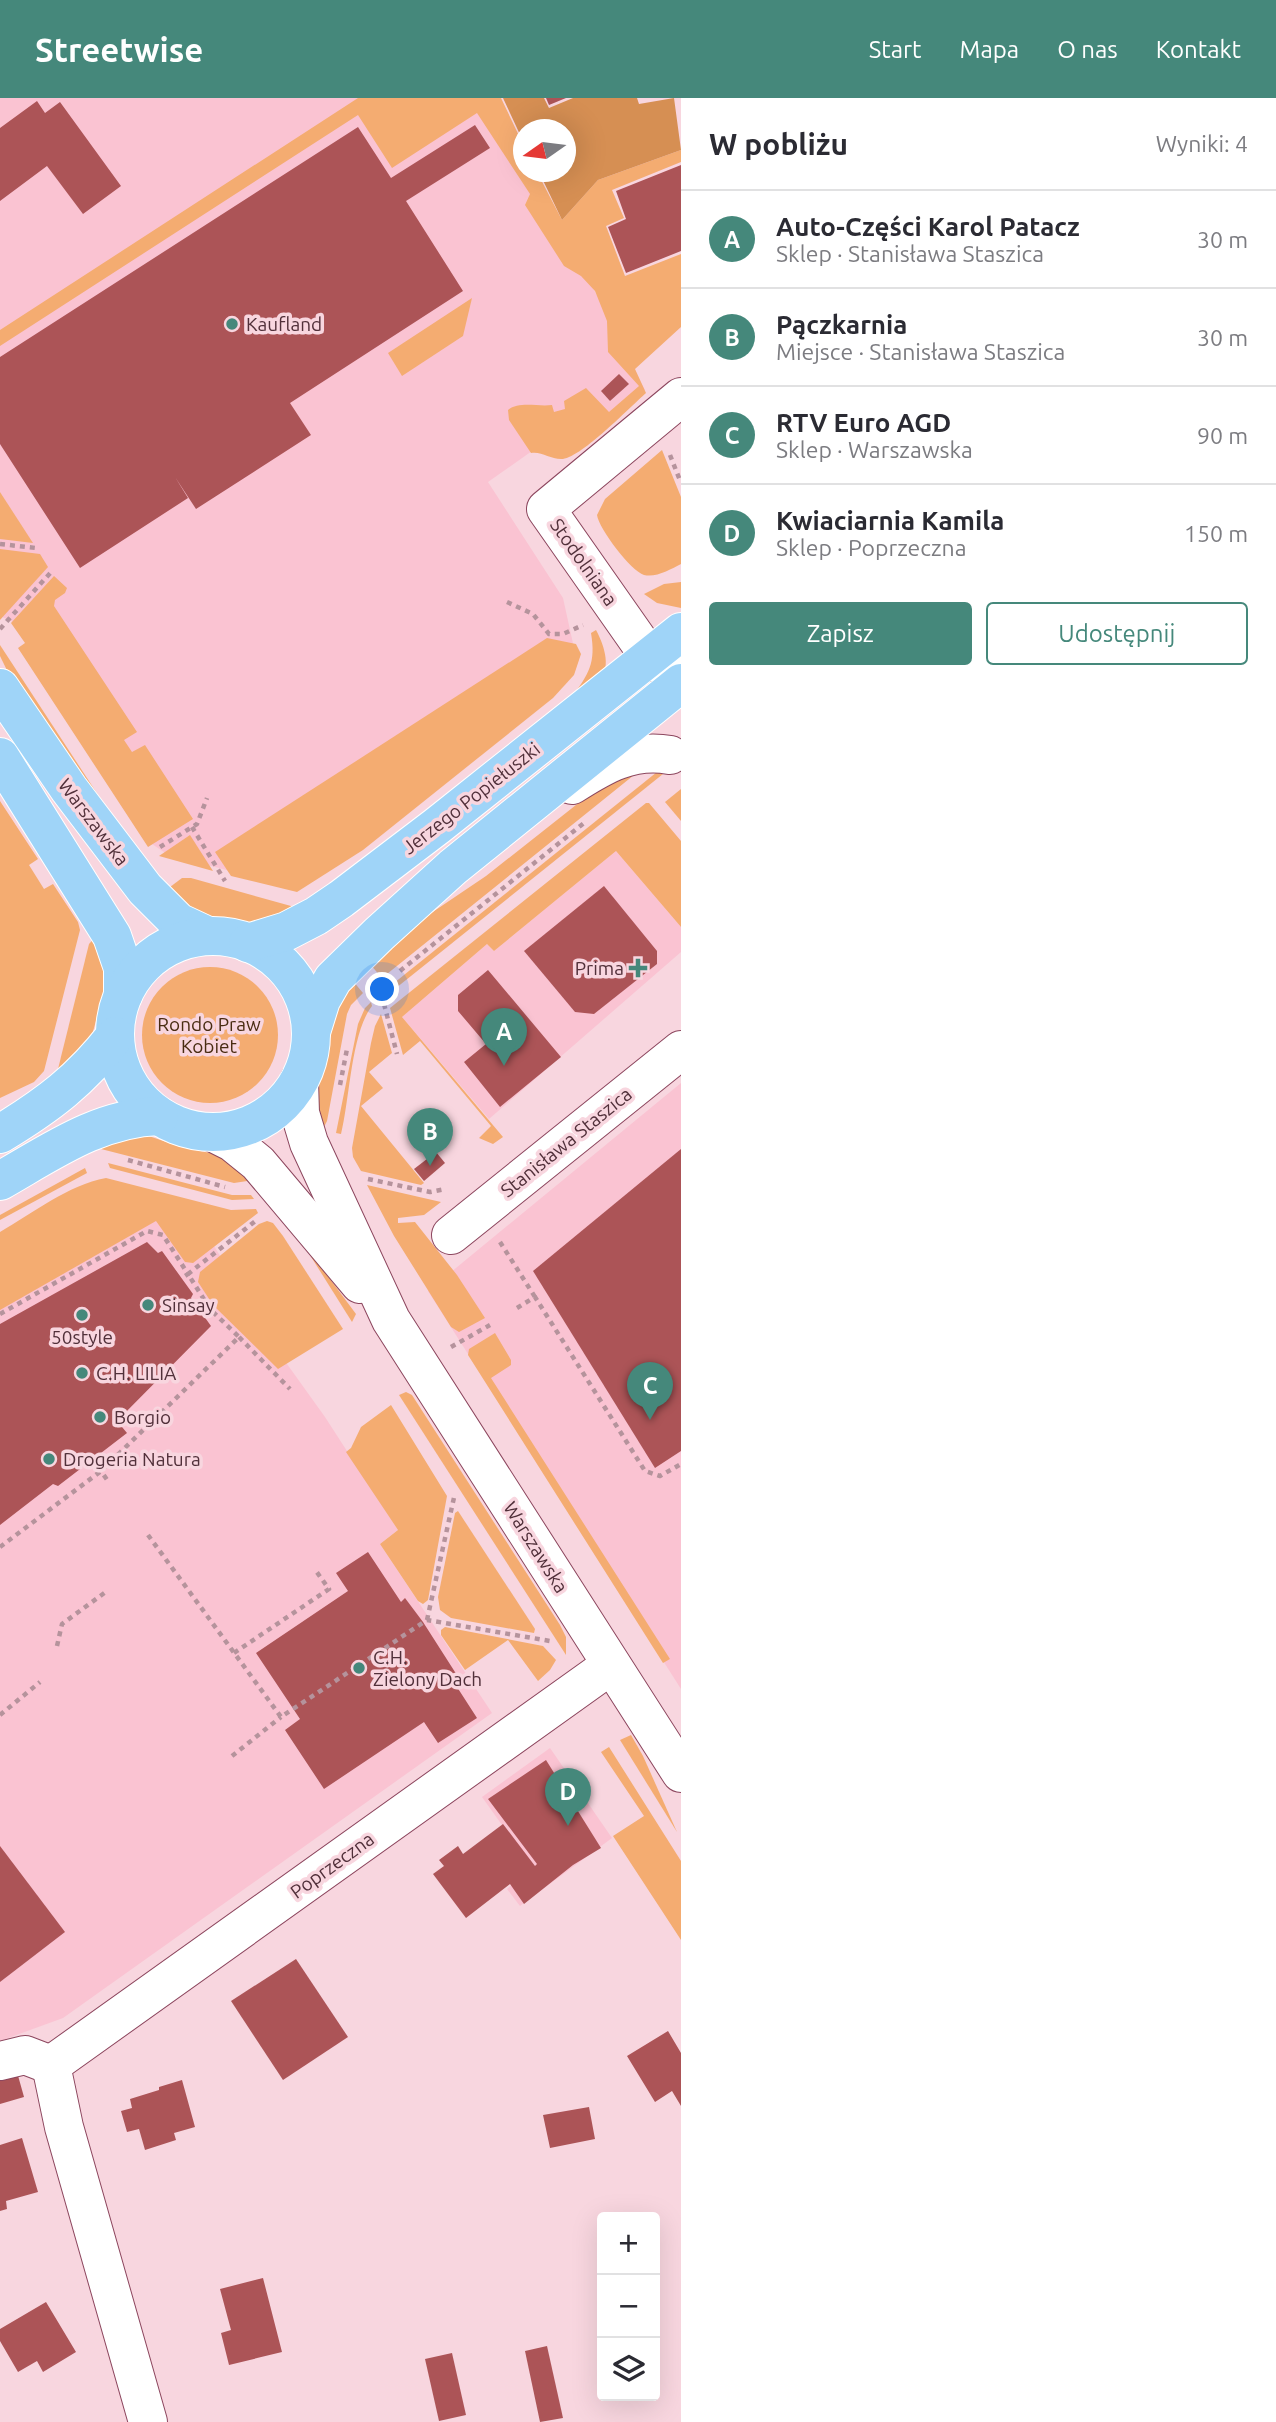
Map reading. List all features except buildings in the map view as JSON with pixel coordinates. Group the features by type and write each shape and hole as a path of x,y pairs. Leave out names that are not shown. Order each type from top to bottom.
{"main road":[{"name":"Jerzego Popiełuszki","path":"248,943 287,931 341,899 681,632"},
{"name":"Warszawska","path":"0,688 69,789 145,889 178,922 208,936"},
{"name":"Jerzego Popiełuszki","path":"311,1032 321,1000 333,979 413,901 671,689"},
{"path":"0,757 113,936 123,968 123,995"},
{"path":"208,936 235,938 248,943 265,951 293,978 309,1013 309,1049 299,1081 288,1098 273,1111 257,1122 238,1129 212,1132 192,1130 159,1116 131,1088 121,1066 115,1036 117,1015 123,995 137,972 149,959 180,942 208,936"},
{"path":"0,1134 72,1084 115,1036"},
{"path":"0,1181 52,1151 110,1123 159,1116"}],"street":[{"name":"Stodolniana","path":"649,656 547,509 681,397"},
{"path":"649,656 671,689 659,730 676,760"},
{"name":"Jerzego Popiełuszki","path":"487,839 592,772 623,757 654,752 676,760"},
{"name":"Stanisława Staszica","path":"451,1235 681,1050"},
{"name":"Warszawska","path":"299,1081 300,1113 309,1143 391,1320 681,1773"},
{"name":"Warszawska","path":"212,1132 232,1142 258,1163 391,1320"},
{"name":"Poprzeczna","path":"51,2065 611,1665"},
{"path":"0,2060 24,2055 51,2065 64,2127 148,2422"}],"path":[{"path":"667,449 681,482"},
{"path":"0,544 36,548"},
{"path":"0,629 52,571"},
{"path":"507,602 533,614 549,634 563,634 584,624"},
{"path":"159,848 197,824 206,798"},
{"path":"396,974 586,821"},
{"path":"192,827 226,881"},
{"path":"384,1004 397,1054"},
{"path":"340,1087 347,1048"},
{"path":"121,1158 233,1189"},
{"path":"357,1177 430,1192 446,1189"},
{"path":"182,1278 259,1217"},
{"path":"0,1314 147,1231 163,1235 211,1309 290,1389"},
{"path":"500,1242 645,1471 660,1476 681,1464"},
{"path":"517,1308 535,1297"},
{"path":"449,1348 489,1325"},
{"path":"0,1547 101,1471 239,1337"},
{"path":"92,1459 108,1481"},
{"path":"427,1620 455,1493"},
{"path":"148,1535 281,1717"},
{"path":"234,1653 329,1590 316,1571"},
{"path":"57,1646 62,1624 107,1591"},
{"path":"232,1756 281,1717 427,1620 550,1641"},
{"path":"0,1714 40,1682"}],"shaded area":[{"path":"0,98 495,98 513,144 513,182 539,182 645,390 609,424 532,451 488,482 563,598 574,648 297,889 167,854 149,842 15,623 0,616"},
{"path":"503,98 544,98 549,108 573,98 637,98 639,104 674,98 681,150 598,180 562,220 544,182 576,182 576,119 513,120"},
{"path":"616,851 681,927 681,952 489,1119 402,1017 487,944 494,951"},
{"path":"681,1083 681,1689 428,1291"},
{"path":"193,1212 287,1364 325,1417 398,1530 380,1544 492,1713 63,2018 0,2041 0,1245"},
{"path":"550,1748 612,1838 520,1906 507,1889 532,1867 482,1797"}],"green space":[{"path":"358,98 501,98 513,123 513,168 477,113 392,168 358,115 0,346 0,330"},
{"path":"681,150 681,162 612,190 624,218 606,226 625,276 681,254 681,327 635,369 646,393 582,450 563,459 531,453 509,420 508,410 529,405 552,405 554,412 565,409 564,401 586,388 609,412 639,386 608,352 607,321 595,291 581,276 564,266 525,205 530,194 522,182 542,182 562,220 598,180"},
{"path":"472,298 463,336 402,376 388,353"},
{"path":"662,450 681,497 681,564 663,573 649,576 638,572 624,558 603,530 597,515 605,499"},
{"path":"0,492 33,543 0,539"},
{"path":"0,549 40,554 48,567 0,620"},
{"path":"54,576 67,588 65,593 55,600 54,606 137,732 124,740 132,752 145,745 193,819 148,847 18,648 25,643 11,623"},
{"path":"681,582 681,608 657,603 644,594 664,584"},
{"path":"596,630 605,654 604,674 594,684 571,698 590,668 593,652 591,633"},
{"path":"547,638 576,644 581,654 574,675 553,698 363,850 297,892 231,876 215,852"},
{"path":"0,645 136,853 20,697 0,656"},
{"path":"639,771 382,978 369,963 409,928 486,876 600,786"},
{"path":"657,772 663,774 396,988 389,987"},
{"path":"681,789 681,821 665,802"},
{"path":"0,801 38,859 29,865 44,889 53,884 78,922 80,930 44,1071 34,1082 0,1098"},
{"path":"649,803 681,841 681,927 616,851 494,951 487,944 402,1017 503,1137 493,1144 479,1138 491,1126 420,1041 403,1055 390,1008"},
{"path":"190,835 213,871 159,856"},
{"path":"182,878 191,878 291,906 297,912 246,926 208,919 193,913 166,890"},
{"path":"98,934 107,982 92,1035 57,1073 89,944"},
{"name":"Rondo Praw Kobiet","path":"210,967 236,972 258,987 273,1009 278,1035 273,1061 258,1083 236,1098 210,1103 184,1098 162,1083 147,1061 142,1035 147,1009 162,987 184,972"},
{"path":"353,981 363,993 351,1005 347,1014 327,1121 323,1129 311,1124 326,1027"},
{"path":"371,1002 372,1006 355,1049 341,1134 336,1133 358,1024 365,1008"},
{"path":"381,1014 392,1053 369,1072 383,1088 361,1106 424,1183 421,1185 361,1171 353,1157 352,1148 371,1043"},
{"path":"143,1134 181,1147 215,1154 254,1180 234,1183 101,1149 99,1143"},
{"path":"108,1163 232,1195 251,1195 254,1199 232,1200 110,1168"},
{"path":"85,1168 87,1173 0,1220 0,1215"},
{"path":"106,1178 231,1210 256,1209 258,1213 193,1263 185,1262 156,1221 0,1310 0,1232 64,1193"},
{"path":"367,1185 441,1202 424,1215 398,1218 398,1223 415,1222 457,1275 485,1318 459,1332 451,1327 394,1236"},
{"path":"267,1221 273,1223 283,1236 343,1329 278,1369 213,1305 198,1282 200,1272 259,1224"},
{"path":"298,1236 356,1314 352,1322"},
{"path":"495,1333 511,1360 511,1365 491,1378 670,1659 663,1663 468,1355 469,1349"},
{"path":"406,1392 412,1395 560,1625 566,1637 566,1655 399,1395"},
{"path":"391,1405 447,1496 428,1600 423,1604 418,1601 380,1544 398,1530 346,1452 351,1448 361,1427"},
{"path":"458,1511 535,1629 534,1633 451,1618 440,1610 438,1597 455,1513"},
{"path":"445,1627 543,1646 556,1660 538,1681 508,1640 465,1670 441,1635 441,1630"},
{"path":"631,1735 643,1756 677,1832 620,1740"},
{"path":"609,1747 681,1861 681,1940 613,1836 644,1816 601,1752"}],"place":[{"name":"Kaufland","path":"232,324"},
{"name":"Prima","path":"638,968"},
{"name":"Auto-Części Karol Patacz","path":"504,1066"},
{"name":"Pączkarnia","path":"430,1166"},
{"name":"Sinsay","path":"148,1305"},
{"name":"50style","path":"82,1315"},
{"name":"C.H. LILIA","path":"82,1373"},
{"name":"Borgio","path":"100,1417"},
{"name":"RTV Euro AGD","path":"650,1420"},
{"name":"Drogeria Natura","path":"49,1459"},
{"name":"C.H. Zielony Dach","path":"359,1668"},
{"name":"Kwiaciarnia Kamila","path":"568,1826"}]}
